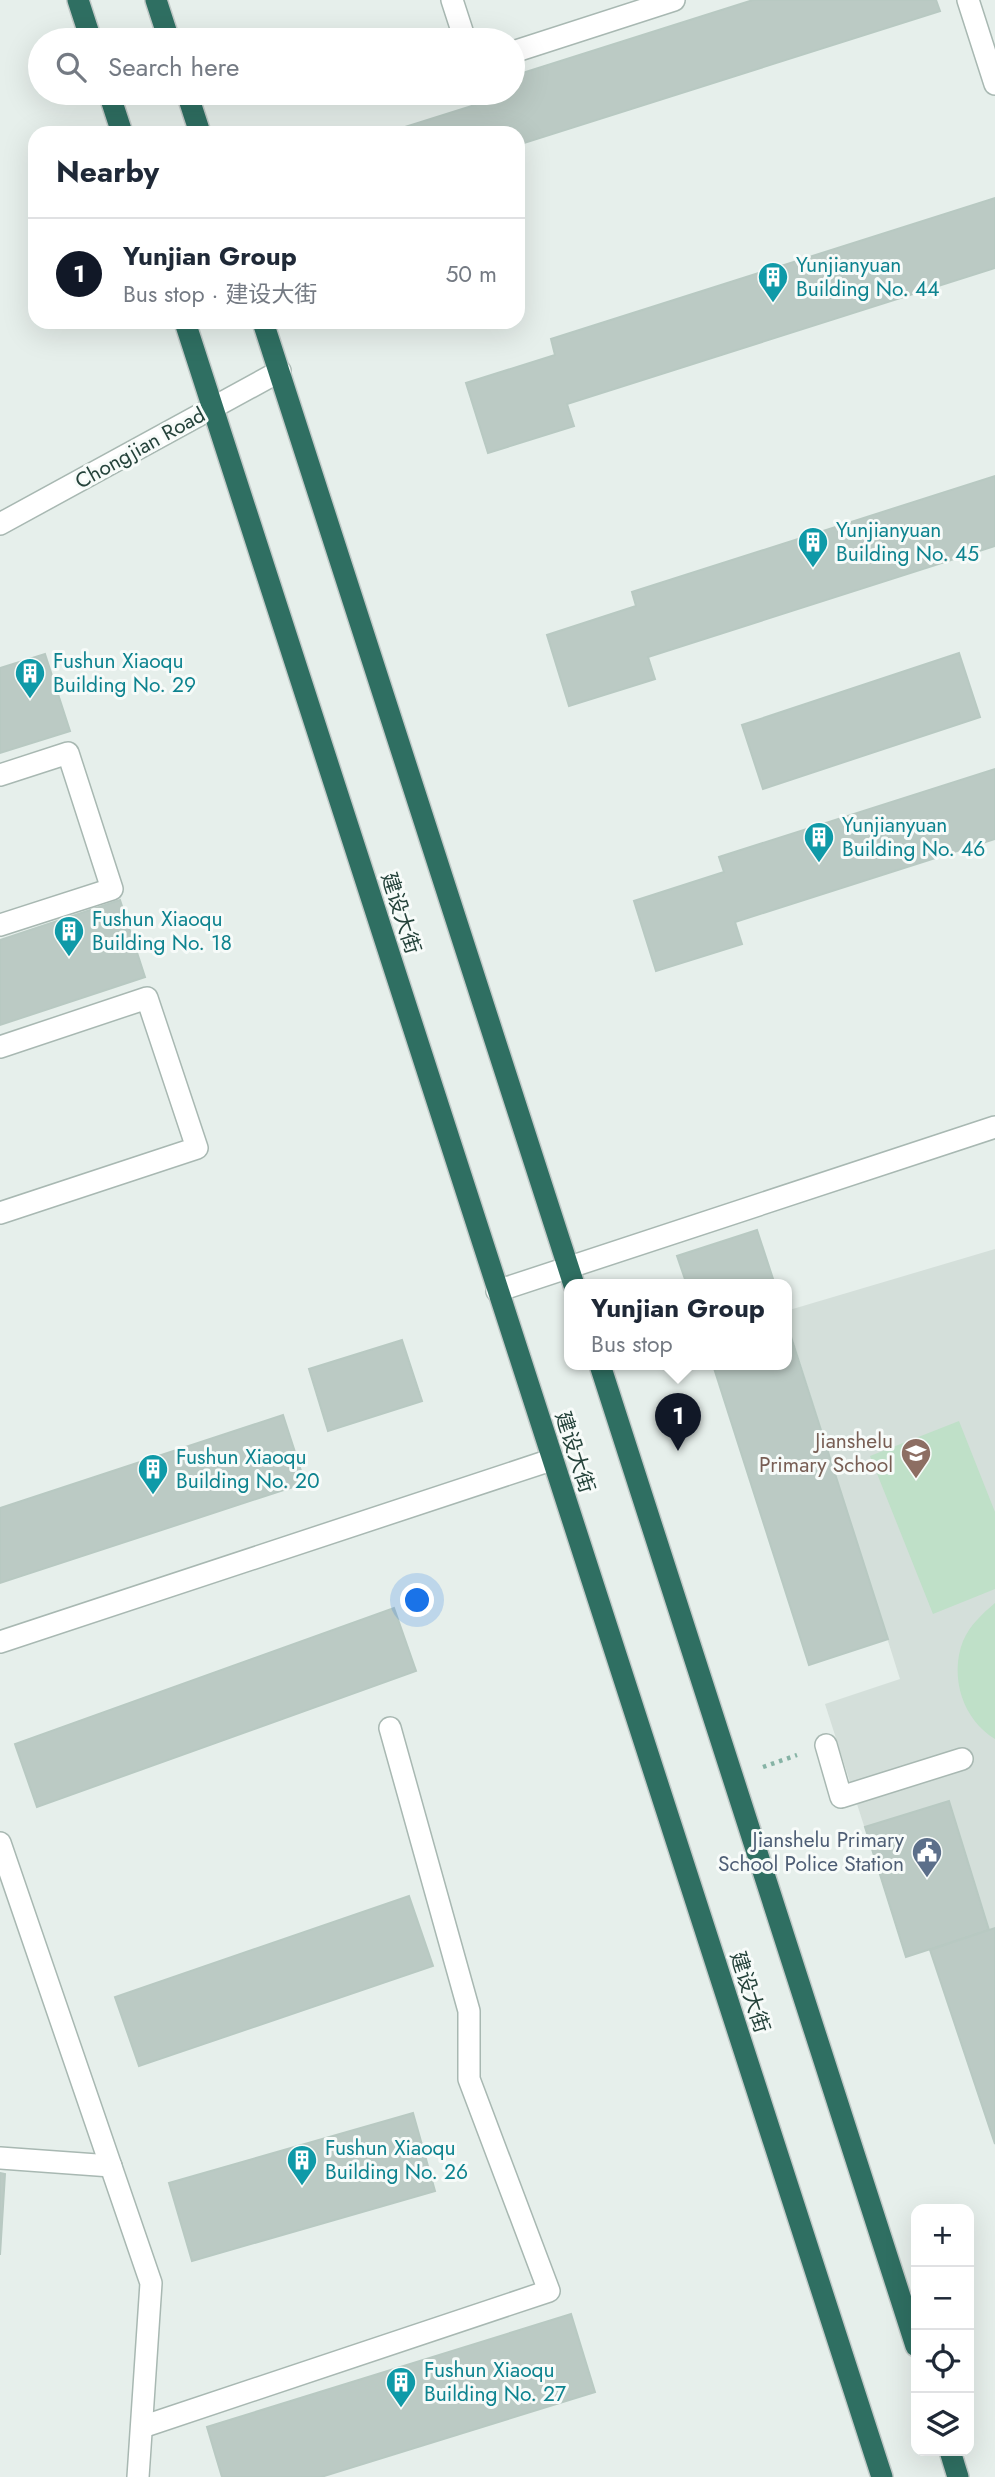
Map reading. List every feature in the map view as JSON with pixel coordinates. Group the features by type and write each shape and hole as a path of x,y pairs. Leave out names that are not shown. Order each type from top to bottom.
{"highway":[{"path":"78,0 87,28"},
{"path":"156,0 165,28"},
{"path":"113,105 120,126"},
{"path":"191,105 198,126"},
{"name":"建设大街","path":"187,329 881,2477"},
{"path":"265,329 571,1276"},
{"path":"602,1370 911,2330"},
{"path":"952,2456 958,2477"}],"street":[{"path":"452,0 461,28"},
{"path":"525,48 674,0"},
{"path":"968,0 995,84"},
{"name":"Chongjian Road","path":"0,524 280,371"},
{"path":"0,775 68,753 112,889 0,925"},
{"path":"0,1047 147,998 197,1148 0,1213"},
{"path":"497,1291 571,1276 995,1127"},
{"path":"0,1642 551,1460"},
{"path":"142,2427 549,2291 468,2079 469,2011 390,1728"},
{"path":"826,1745 841,1797 962,1759"},
{"path":"0,1843 151,2283 138,2477"},
{"path":"0,2158 111,2166"}],"shaded area":[{"name":"Jianshelu Primary School","path":"995,1249 995,1928 906,1957 825,1704 900,1679 792,1337 792,1309"}],"green space":[{"path":"959,1421 995,1512 995,1589 933,1614 870,1456"},
{"path":"995,1603 995,1739 984,1731 967,1709 958,1669 959,1655 966,1635"}],"building":[{"path":"753,0 936,0 940,11 525,143 525,126 408,126 475,105 525,105 525,72"},
{"name":"Yunjianyuan Building No. 44","path":"995,198 995,268 567,404 574,426 488,453 466,383 555,355 551,339"},
{"name":"Yunjianyuan Building No. 45","path":"995,476 995,546 648,657 655,679 569,706 547,635 636,606 632,592"},
{"path":"959,653 980,717 763,789 742,725"},
{"name":"Fushun Xiaoqu Building No. 29","path":"45,654 70,731 0,753 0,668"},
{"name":"Yunjianyuan Building No. 46","path":"995,769 995,839 735,922 742,944 656,971 634,901 724,872 719,857"},
{"name":"Fushun Xiaoqu Building No. 18","path":"120,900 145,977 0,1025 0,940"},
{"path":"757,1230 773,1279 685,1279 677,1256"},
{"path":"402,1340 422,1401 328,1431 309,1369"},
{"path":"792,1340 888,1639 809,1665 715,1370 792,1370"},
{"name":"Fushun Xiaoqu Building No. 20","path":"283,1415 305,1483 0,1583 0,1508"},
{"path":"394,1608 416,1671 37,1807 15,1744"},
{"name":"Jianshelu Primary School Police Station","path":"949,1801 989,1930 906,1957 865,1827"},
{"path":"409,1896 433,1966 139,2066 115,1997"},
{"path":"995,1928 995,2144 930,1950"},
{"name":"Fushun Xiaoqu Building No. 26","path":"413,2113 435,2191 192,2261 169,2183"},
{"path":"0,2173 5,2174 0,2255"},
{"name":"Fushun Xiaoqu Building No. 27","path":"571,2314 595,2392 321,2477 222,2477 207,2427"}],"place":[{"name":"Yunjianyuan Building No. 44","path":"773,304"},
{"name":"Yunjianyuan Building No. 45","path":"813,569"},
{"name":"Fushun Xiaoqu Building No. 29","path":"30,700"},
{"name":"Yunjianyuan Building No. 46","path":"819,864"},
{"name":"Fushun Xiaoqu Building No. 18","path":"69,958"},
{"name":"Yunjian Group","path":"678,1451"},
{"name":"Jianshelu Primary School","path":"916,1480"},
{"name":"Fushun Xiaoqu Building No. 20","path":"153,1496"},
{"name":"Jianshelu Primary School Police Station","path":"927,1879"},
{"name":"Fushun Xiaoqu Building No. 26","path":"302,2187"},
{"name":"Fushun Xiaoqu Building No. 27","path":"401,2409"}]}
